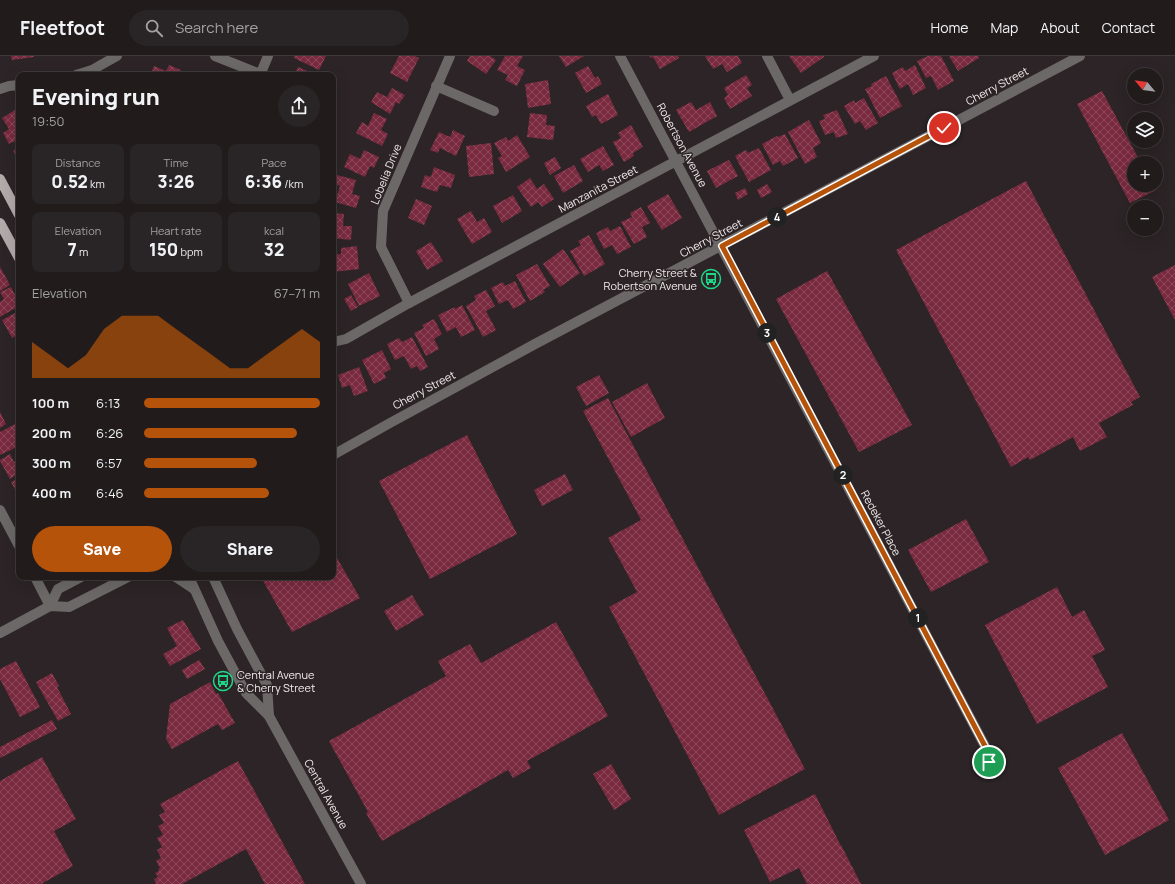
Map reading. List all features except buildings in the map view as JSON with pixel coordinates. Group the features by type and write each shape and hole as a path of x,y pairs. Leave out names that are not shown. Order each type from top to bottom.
{"main road":[{"path":"1,184 16,210"},
{"path":"0,223 16,252"}],"street":[{"path":"86,72 117,56"},
{"path":"215,56 255,72"},
{"path":"261,72 268,56"},
{"name":"Lobelia Drive","path":"409,303 381,247 383,211 450,56"},
{"name":"Robertson Avenue","path":"620,56 722,246"},
{"path":"767,56 790,100"},
{"name":"Manzanita Street","path":"336,341 346,339 409,303 874,56"},
{"name":"Cherry Street","path":"336,453 521,352 1080,56"},
{"path":"0,89 16,85"},
{"path":"436,86 494,111"},
{"name":"Redeker Place","path":"722,246 986,748 989,762"},
{"path":"0,510 16,540"},
{"path":"37,580 50,606"},
{"path":"50,606 58,589 75,580"},
{"path":"0,633 50,606 69,607 122,580"},
{"path":"180,580 194,589"},
{"name":"Central Avenue","path":"190,580 218,640 246,693 269,716 361,884"},
{"name":"Central Avenue","path":"215,580 237,629 267,685 269,716"}],"place":[{"name":"Cherry Street & Robertson Avenue","path":"711,279"},
{"name":"Central Avenue & Cherry Street","path":"223,681"}],"route":[{"path":"944,128 722,246 986,748 989,762"}]}
